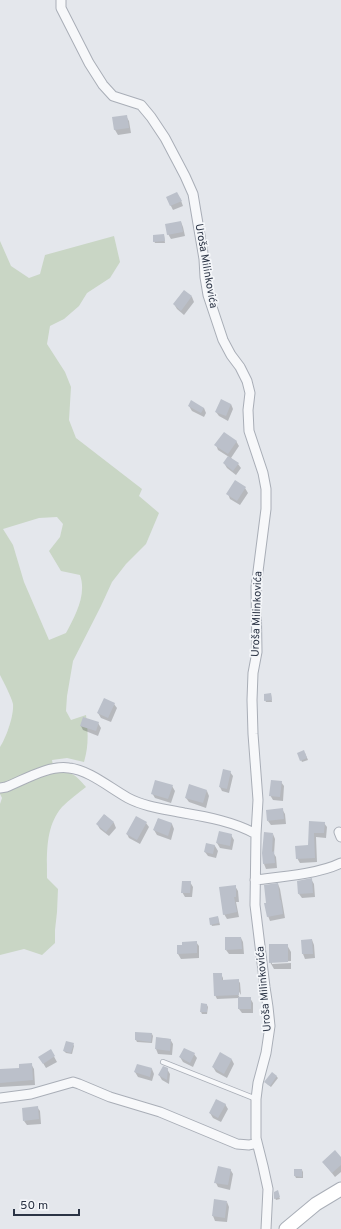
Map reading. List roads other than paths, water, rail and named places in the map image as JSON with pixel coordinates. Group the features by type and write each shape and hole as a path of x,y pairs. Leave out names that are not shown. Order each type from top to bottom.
{"street":[{"name":"Uroša Milinkovića","path":"61,0 62,8 88,63 103,86 113,96 141,105 165,138 185,176 192,194 196,212 208,295 223,340 247,381 250,393 248,410 249,431 263,473 266,489 266,509 256,587 257,652 253,693 253,734 258,800 255,905 270,1026 256,1099 256,1138 268,1189 266,1229"},
{"path":"0,788 6,787 46,770 70,768 86,773 129,799 146,805 222,821 244,828 256,834"},
{"path":"255,880 296,875 341,863"},
{"path":"0,1098 31,1094 73,1082 110,1097 160,1112 237,1144 249,1145 257,1143"},
{"path":"286,1229 316,1204 341,1189"}],"lane":[{"path":"163,1062 256,1099"}]}
